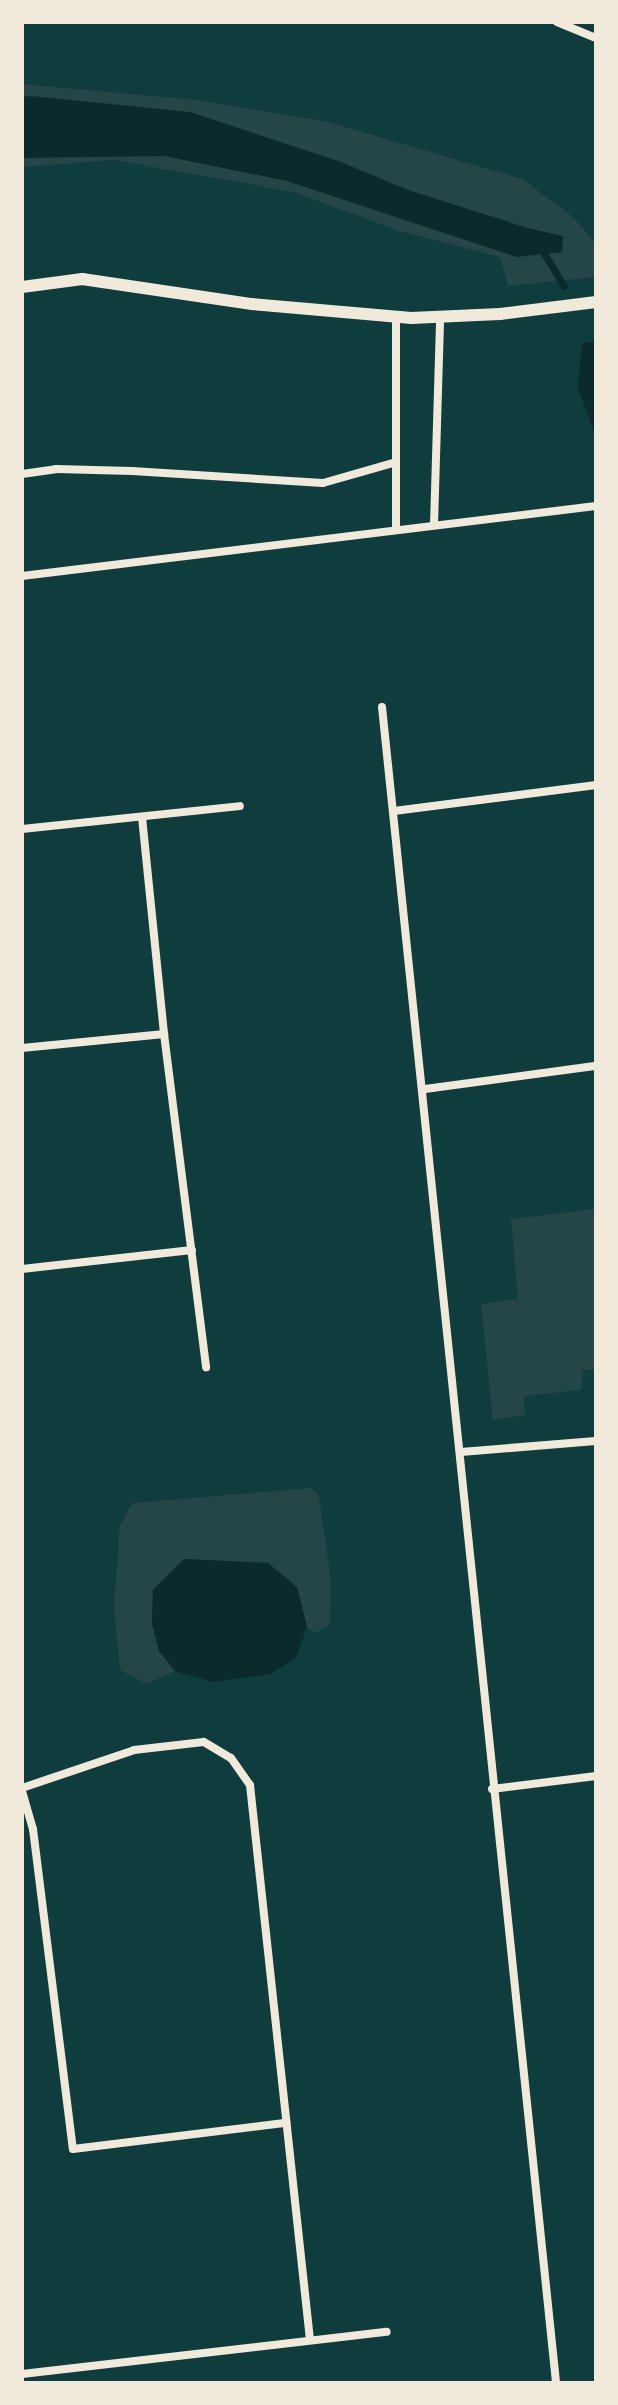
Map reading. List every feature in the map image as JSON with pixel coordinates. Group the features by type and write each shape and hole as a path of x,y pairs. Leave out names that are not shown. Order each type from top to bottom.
{"street":[{"path":"557,22 596,38"},
{"path":"22,287 82,279 252,304 396,317 440,317 596,302"},
{"path":"396,317 396,529"},
{"path":"434,525 440,317"},
{"path":"22,474 56,469 132,471 323,483 396,462"},
{"path":"22,576 596,506"},
{"path":"382,707 425,1089 492,1789 556,2383"},
{"path":"394,811 596,785"},
{"path":"22,829 240,806"},
{"path":"142,817 164,1034 206,1367"},
{"path":"22,1048 164,1034"},
{"path":"425,1089 596,1066"},
{"path":"22,1269 192,1250"},
{"path":"461,1452 596,1441"},
{"path":"286,2123 73,2149 33,1829 22,1789 134,1750 204,1742 231,1758 250,1785 310,2340"},
{"path":"492,1789 596,1776"},
{"path":"22,2374 387,2332"}],"shaded area":[{"path":"22,84 196,100 325,121 522,179 574,218 596,244 596,277 508,286 500,257 399,231 294,192 114,160 22,167"},
{"path":"22,97 190,112 341,162 408,190 563,236 562,252 517,257 287,181 164,156 22,158"},
{"path":"596,341 596,437 578,388 582,343"},
{"path":"596,1209 596,1370 583,1370 581,1390 524,1396 525,1415 493,1420 481,1304 518,1299 511,1219"},
{"path":"311,1488 319,1496 331,1582 330,1625 314,1633 307,1627 298,1591 268,1563 184,1559 153,1590 152,1624 159,1651 175,1671 147,1684 120,1670 114,1606 120,1525 133,1503"},
{"path":"184,1559 268,1563 297,1587 307,1627 296,1658 270,1674 213,1682 175,1671 159,1651 152,1623 153,1590"}],"waterway":[{"path":"542,250 564,286"}]}
